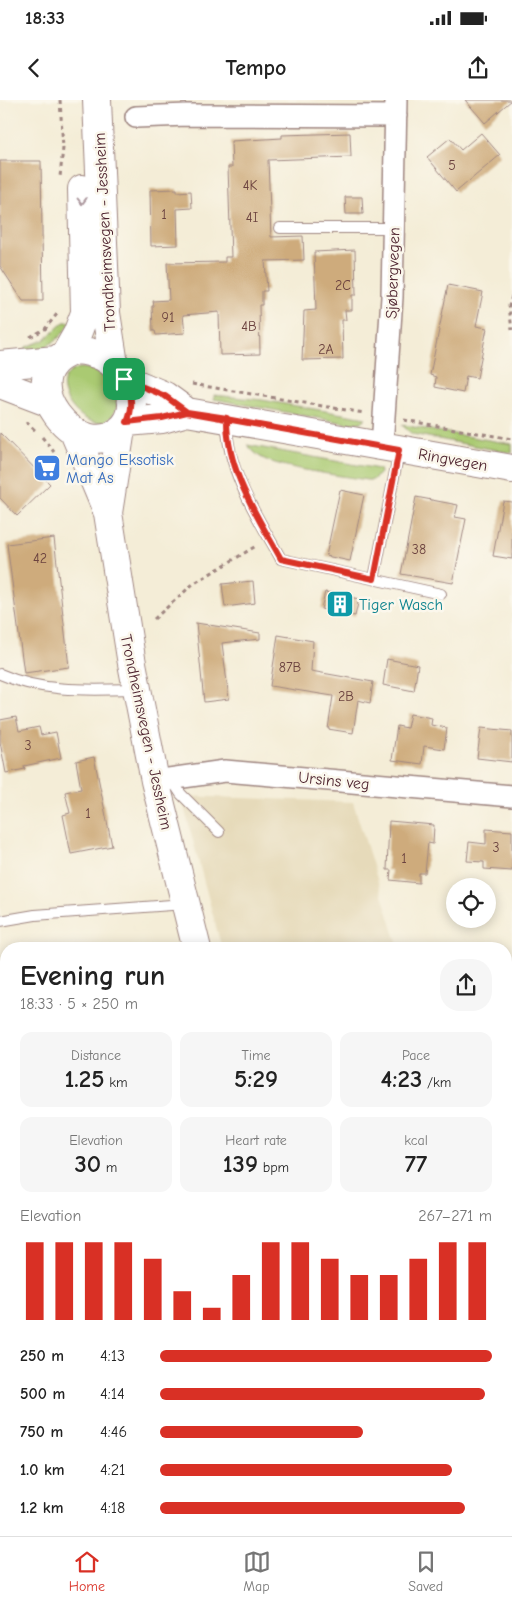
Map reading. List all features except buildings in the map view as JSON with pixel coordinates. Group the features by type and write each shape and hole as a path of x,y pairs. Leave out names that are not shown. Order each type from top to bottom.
{"main road":[{"name":"Trondheimsvegen - Jessheim","path":"61,357 78,334 85,313 80,100"},
{"name":"Trondheimsvegen - Jessheim","path":"97,100 106,313 119,372"},
{"path":"0,365 61,357 77,350 91,352 119,372 132,398 132,408 124,426 97,439 74,432 65,425 50,403 45,380 48,369 61,357"},
{"name":"Ringvegen","path":"119,372 165,396 187,412"},
{"path":"0,384 50,403"},
{"name":"Ringvegen","path":"124,426 187,412 512,470"},
{"name":"Trondheimsvegen - Jessheim","path":"108,513 124,426"},
{"name":"Trondheimsvegen - Jessheim","path":"74,432 108,513 137,689 163,779 185,904 195,942"}],"street":[{"path":"136,117 396,108"},
{"name":"Sjøbergvegen","path":"391,448 385,416 392,297 396,108"},
{"name":"Ursins veg","path":"163,779 225,771 512,796"}],"lane":[{"path":"280,228 393,228"},
{"path":"227,418 227,437 235,465 251,505 281,559 441,594"},
{"path":"374,579 391,448"},
{"path":"0,674 12,679 55,689 137,689"},
{"path":"163,779 182,794 219,832"},
{"path":"0,921 35,915 185,904"}],"path":[{"path":"512,296 509,306 512,330"},
{"path":"28,338 45,329 59,312"},
{"path":"190,384 512,439"},
{"path":"22,418 56,454"},
{"path":"154,619 193,584 270,538"}],"shaded area":[{"path":"181,796 353,802 397,942 220,942"}],"green space":[{"path":"64,322 71,322 62,335 45,347 24,355 26,347 44,340"},
{"path":"80,368 94,371 101,375 111,386 117,400 117,407 108,419 97,422 85,418 74,409 66,398 63,385 67,375"},
{"path":"214,395 262,400 366,418 361,422 350,424 214,399"},
{"path":"402,425 512,444 512,453 412,434"},
{"path":"247,445 379,469 380,473 373,480 367,480 294,468 267,460 259,456"}],"place":[{"name":"Mango Eksotisk Mat As","path":"47,468"},
{"name":"Tiger Wasch","path":"340,604"}],"route":[{"path":"124,379 132,398 132,408 127,422 162,418 187,412 227,418 227,437 235,465 251,505 281,559 374,579 399,450 227,418 187,412 165,396 124,379"}]}
